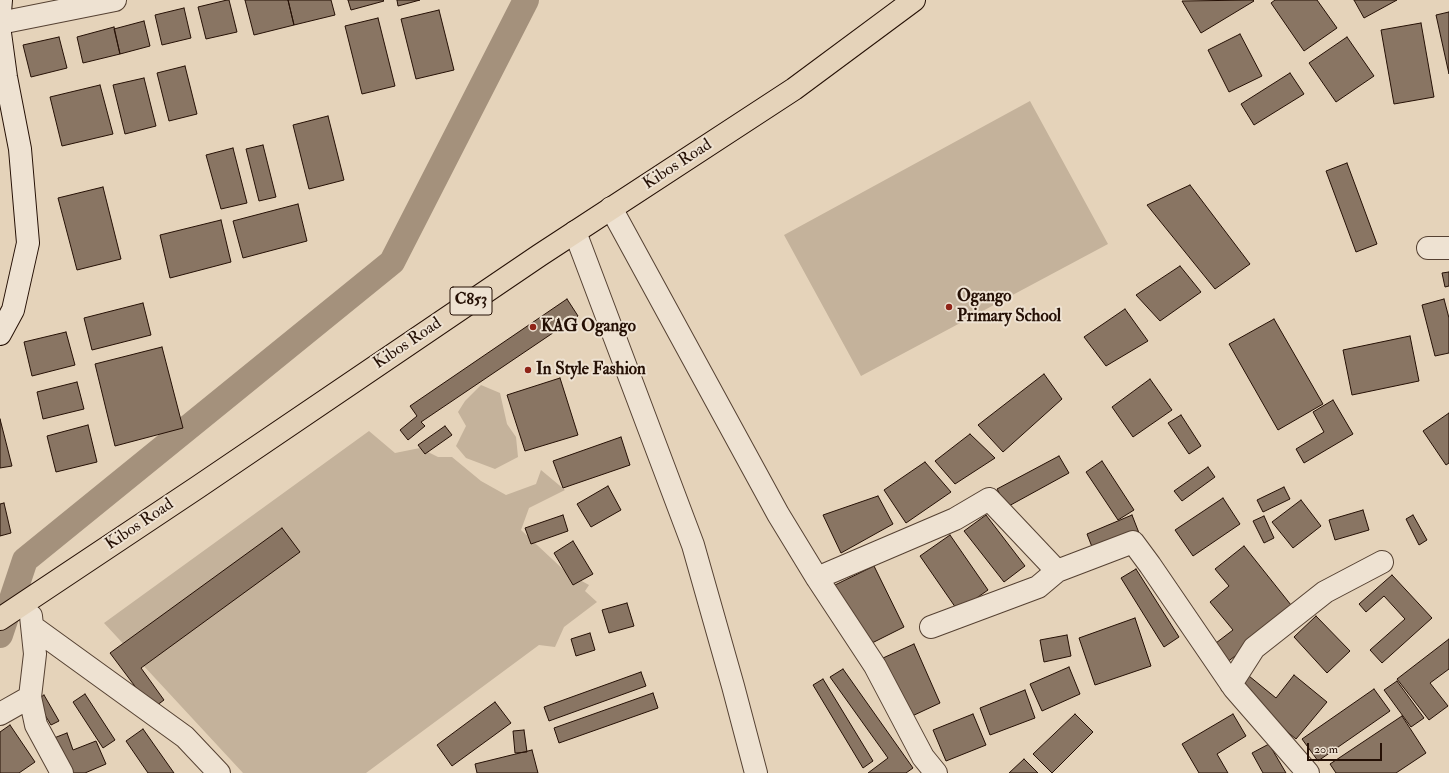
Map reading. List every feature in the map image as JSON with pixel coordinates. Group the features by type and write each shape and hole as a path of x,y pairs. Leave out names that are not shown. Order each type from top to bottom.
{"main road":[{"name":"Kibos Road","path":"0,619 611,208 794,89 914,0"}],"street":[{"path":"0,12 1,0"},
{"path":"0,23 115,0"},
{"path":"0,33 6,77 20,149 28,243 13,310 0,334"},
{"path":"611,208 778,514 817,578 875,666 923,757 936,773"},
{"path":"576,232 693,545 756,773"},
{"path":"817,578 955,518 989,499 1057,571"},
{"path":"931,627 1038,587 1057,571 1133,542 1231,684 1308,773"},
{"path":"1231,684 1254,648 1325,592 1382,562"},
{"path":"27,600 33,627 35,654 30,697 36,725 62,773"},
{"path":"33,627 185,737 219,773"},
{"path":"0,714 30,697"}],"shaded area":[{"path":"1030,101 1108,244 861,376 784,235"},
{"path":"481,385 500,393 507,424 516,437 518,457 495,469 466,458 456,446 466,426 458,412 465,401"},
{"path":"369,431 395,453 420,448 438,457 452,457 481,481 506,495 536,484 541,470 565,490 529,508 521,530 567,573 589,585 585,591 597,602 564,627 555,647 539,645 366,773 243,773 104,623"}],"building":[{"path":"229,0 237,32 206,39 198,7"},
{"path":"245,0 288,0 294,25 254,35"},
{"path":"288,0 331,0 335,15 294,25"},
{"path":"348,0 383,0 384,1 351,10"},
{"path":"397,0 420,0 398,6"},
{"path":"1275,0 1317,0 1337,28 1304,51 1271,3"},
{"path":"1354,0 1397,0 1364,18"},
{"path":"1182,1 1254,1 1201,33"},
{"path":"184,8 191,38 162,45 155,15"},
{"path":"439,10 454,70 416,79 401,19"},
{"path":"1449,12 1449,74 1436,15"},
{"path":"378,18 395,86 362,94 345,26"},
{"path":"144,21 150,46 120,54 114,29"},
{"path":"1421,23 1434,97 1394,104 1381,30"},
{"path":"114,27 120,54 83,63 77,37"},
{"path":"1240,34 1262,76 1229,92 1208,50"},
{"path":"59,37 67,68 31,77 23,45"},
{"path":"1347,37 1374,76 1336,102 1309,63"},
{"path":"185,66 197,114 169,121 157,73"},
{"path":"1290,73 1304,94 1254,125 1241,104"},
{"path":"144,78 156,126 125,134 113,85"},
{"path":"100,85 113,134 62,146 50,97"},
{"path":"328,116 344,180 309,189 293,125"},
{"path":"263,145 276,197 259,201 246,149"},
{"path":"233,148 247,203 221,209 206,155"},
{"path":"1347,163 1377,244 1356,252 1326,171"},
{"path":"1190,185 1250,264 1215,289 1147,205"},
{"path":"103,187 121,259 77,270 58,198"},
{"path":"298,204 307,241 243,258 233,221"},
{"path":"221,220 231,262 170,278 160,235"},
{"path":"1180,266 1201,292 1160,321 1136,295"},
{"path":"1449,272 1449,286 1445,287 1442,273"},
{"path":"567,299 578,316 421,422 425,426 408,440 400,430 417,416 410,406"},
{"path":"1444,299 1449,318 1449,353 1435,356 1422,305"},
{"path":"143,303 151,335 92,350 84,318"},
{"path":"1125,309 1148,341 1106,366 1084,337"},
{"path":"1274,319 1323,404 1278,430 1229,344"},
{"path":"66,332 75,365 32,376 24,342"},
{"path":"1410,336 1419,381 1352,395 1343,350"},
{"path":"162,347 183,428 115,446 95,364"},
{"path":"1044,374 1062,399 1003,452 978,425"},
{"path":"560,378 578,435 525,451 507,395"},
{"path":"1150,379 1172,410 1133,437 1112,407"},
{"path":"77,382 84,409 43,419 37,392"},
{"path":"1333,400 1353,434 1304,463 1296,449 1324,432 1313,412"},
{"path":"1449,413 1449,463 1446,465 1423,431"},
{"path":"1181,415 1201,446 1189,454 1168,423"},
{"path":"0,419 12,466 0,468"},
{"path":"88,425 97,462 56,472 47,436"},
{"path":"445,426 452,435 425,454 418,445"},
{"path":"970,434 995,458 955,484 935,461"},
{"path":"621,437 630,465 563,488 553,461"},
{"path":"1059,456 1069,473 1007,507 997,489"},
{"path":"1102,461 1134,510 1118,520 1086,472"},
{"path":"925,462 951,492 906,523 884,490"},
{"path":"1208,467 1215,477 1182,501 1174,491"},
{"path":"608,486 621,510 591,527 577,504"},
{"path":"1284,487 1290,499 1263,512 1257,500"},
{"path":"878,496 893,524 841,553 823,515"},
{"path":"1223,498 1240,524 1193,556 1175,530"},
{"path":"1301,500 1321,526 1293,548 1272,522"},
{"path":"4,503 11,533 0,536 0,504"},
{"path":"1363,510 1369,530 1335,540 1329,520"},
{"path":"563,515 568,531 531,544 525,528"},
{"path":"986,515 1025,566 1004,582 964,531"},
{"path":"1132,515 1139,533 1094,552 1087,534"},
{"path":"1413,515 1427,540 1419,545 1406,519"},
{"path":"1264,516 1274,538 1264,543 1253,521"},
{"path":"282,528 300,552 141,668 164,700 152,709 110,653"},
{"path":"950,535 988,590 958,611 920,556"},
{"path":"573,541 593,574 573,585 554,553"},
{"path":"1244,546 1295,610 1226,663 1212,646 1233,630 1210,602 1229,586 1215,569"},
{"path":"874,566 904,627 866,646 835,585"},
{"path":"1136,569 1179,637 1164,647 1121,578"},
{"path":"1392,575 1432,618 1382,663 1370,650 1405,619 1384,596 1366,612 1359,604"},
{"path":"627,603 634,626 609,633 602,610"},
{"path":"1316,616 1350,651 1327,673 1294,637"},
{"path":"1135,618 1151,666 1095,685 1079,638"},
{"path":"590,633 595,650 576,656 571,639"},
{"path":"1067,635 1071,656 1044,662 1040,640"},
{"path":"1449,639 1449,669 1430,683 1448,706 1429,720 1397,679"},
{"path":"914,644 940,703 910,717 883,658"},
{"path":"1069,667 1080,694 1042,711 1030,684"},
{"path":"843,669 913,768 906,773 868,773 888,758 830,677"},
{"path":"641,672 646,686 549,721 544,707"},
{"path":"1294,675 1327,702 1296,739 1237,691 1249,676 1276,698"},
{"path":"823,679 873,761 863,768 813,685"},
{"path":"1397,681 1424,718 1411,727 1384,690"},
{"path":"1374,689 1390,711 1318,761 1302,739"},
{"path":"1025,690 1035,718 990,735 980,708"},
{"path":"653,693 658,708 559,743 554,728"},
{"path":"85,694 115,740 103,748 73,702"},
{"path":"44,695 59,721 51,725 36,700"},
{"path":"495,702 511,723 452,766 437,745"},
{"path":"973,714 986,745 946,761 933,730"},
{"path":"1075,714 1093,732 1052,773 1033,754"},
{"path":"1233,714 1246,736 1217,754 1228,773 1199,773 1182,744"},
{"path":"1402,716 1426,753 1396,773 1336,773 1330,764"},
{"path":"10,725 35,762 19,773 0,773 0,732"},
{"path":"143,729 174,773 148,773 126,741"},
{"path":"524,730 527,752 515,753 513,731"},
{"path":"67,733 73,750 96,741 106,764 85,773 69,773 54,738"},
{"path":"1269,744 1286,773 1263,773 1252,753"},
{"path":"532,750 538,773 477,773 475,764"},
{"path":"1024,759 1038,773 1009,773"}],"waterway":[{"path":"0,635 25,560 392,262 526,0"}],"place":[{"name":"Ogango Primary School","path":"949,307"},
{"name":"KAG Ogango","path":"533,327"},
{"name":"In Style Fashion","path":"528,370"}]}
